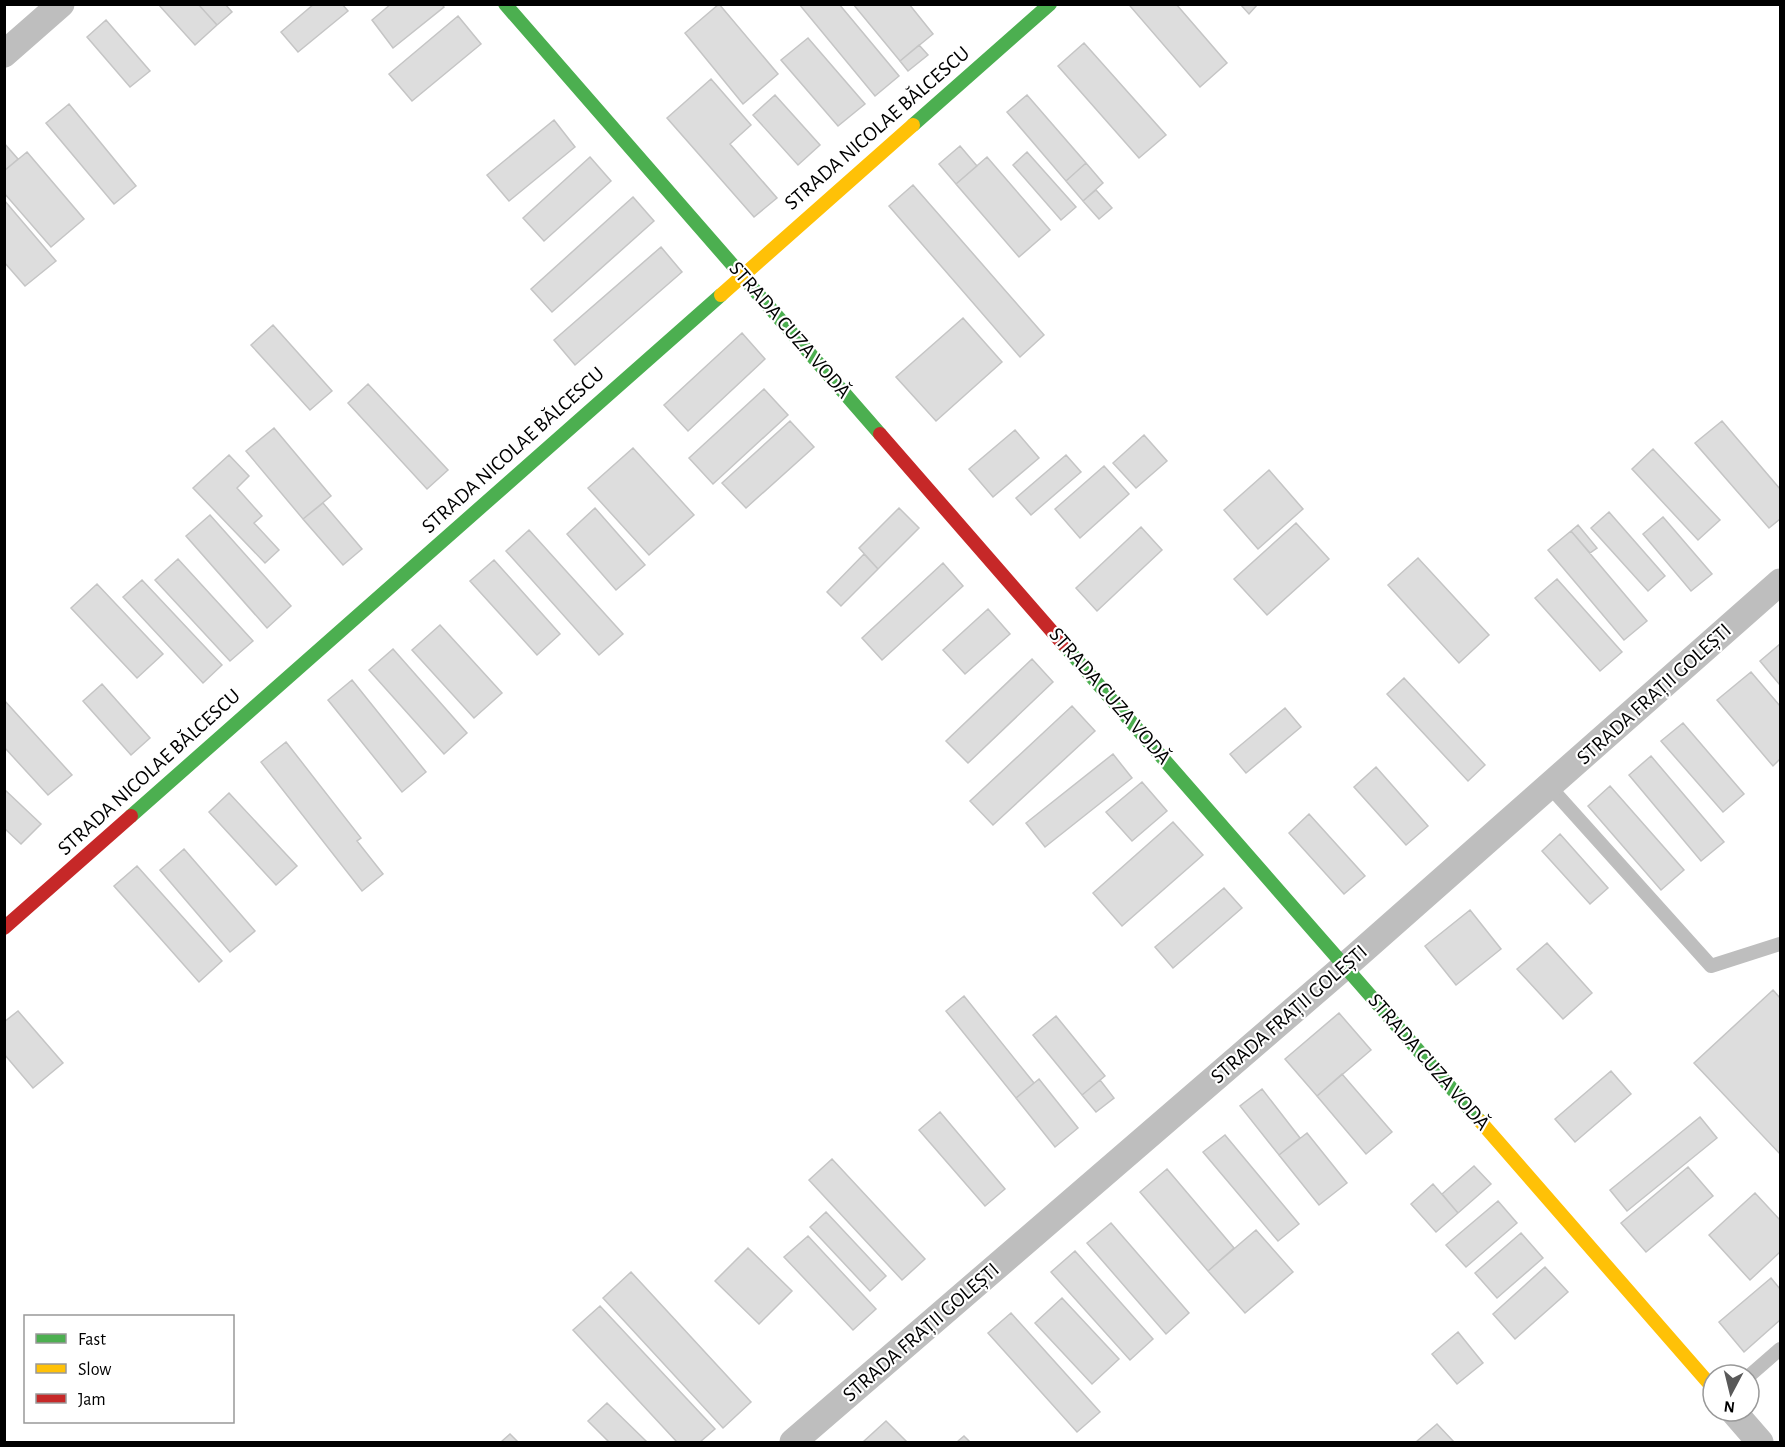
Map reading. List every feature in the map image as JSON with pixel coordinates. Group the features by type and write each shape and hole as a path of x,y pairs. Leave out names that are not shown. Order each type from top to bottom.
{"street":[{"path":"4,54 61,4"},
{"name":"STRADA CUZA VODĂ","path":"505,4 1701,1374"},
{"name":"STRADA NICOLAE BĂLCESCU","path":"4,928 1050,4"},
{"name":"STRADA FRAȚII GOLEȘTI","path":"793,1443 1345,966 1780,582"},
{"path":"1743,1423 1760,1443"}],"lane":[{"path":"1550,786 1710,966 1780,944"},
{"path":"1761,1365 1780,1348"}],"building":[{"path":"158,4 198,4 217,25 195,45"},
{"path":"198,4 225,4 232,12 217,25"},
{"path":"314,4 342,4 348,11 298,52 281,32"},
{"path":"391,4 442,4 444,7 393,48 372,20"},
{"path":"719,4 778,74 743,104 685,33"},
{"path":"799,4 839,4 899,76 875,96"},
{"path":"853,4 909,4 933,34 900,61"},
{"path":"1131,4 1176,4 1227,63 1200,87 1130,6"},
{"path":"1240,4 1258,4 1249,14"},
{"path":"458,16 481,44 412,101 389,74"},
{"path":"106,20 150,71 130,87 87,37"},
{"path":"808,38 865,104 838,126 781,60"},
{"path":"1084,43 1166,135 1139,158 1058,66"},
{"path":"919,45 928,55 908,71 900,61"},
{"path":"711,79 751,125 730,144 777,198 754,217 667,118"},
{"path":"775,95 820,145 798,165 753,115"},
{"path":"1027,95 1086,163 1066,181 1007,112"},
{"path":"69,104 136,186 114,204 46,123"},
{"path":"554,120 575,147 509,201 487,175"},
{"path":"4,143 18,159 4,171"},
{"path":"960,146 977,166 956,184 939,164"},
{"path":"27,152 84,219 51,247 4,193 4,171"},
{"path":"1027,152 1076,207 1061,220 1013,165"},
{"path":"590,157 611,181 544,241 523,218"},
{"path":"987,157 1050,230 1019,257 956,184"},
{"path":"1086,163 1103,183 1083,201 1066,181"},
{"path":"913,185 1044,335 1020,357 889,206"},
{"path":"1096,190 1112,208 1099,219 1083,201"},
{"path":"633,197 654,221 552,312 531,289"},
{"path":"4,200 56,261 25,286 4,262"},
{"path":"661,247 682,272 575,365 554,340"},
{"path":"963,318 1002,362 936,421 896,377"},
{"path":"273,325 332,391 310,410 251,345"},
{"path":"742,333 765,359 688,431 664,405"},
{"path":"368,384 448,470 427,489 348,403"},
{"path":"764,389 788,415 713,484 689,458"},
{"path":"790,421 814,447 746,508 722,483"},
{"path":"1722,421 1780,489 1780,519 1769,528 1695,443"},
{"path":"274,428 331,496 303,519 246,451"},
{"path":"1015,430 1039,458 993,497 969,469"},
{"path":"1144,435 1167,461 1136,488 1113,463"},
{"path":"633,448 694,515 649,555 588,488"},
{"path":"1653,449 1720,520 1698,540 1632,469"},
{"path":"229,455 249,476 237,488 262,516 254,523 279,550 265,563 193,488"},
{"path":"1066,455 1081,472 1031,515 1016,498"},
{"path":"1104,466 1129,494 1080,538 1055,509"},
{"path":"1269,470 1303,509 1258,549 1224,510"},
{"path":"323,503 362,549 343,565 303,519"},
{"path":"595,508 645,565 616,590 567,534"},
{"path":"899,508 919,528 878,569 859,548"},
{"path":"1609,512 1665,576 1648,591 1591,528"},
{"path":"210,515 291,606 267,628 186,536"},
{"path":"1663,517 1712,574 1691,591 1643,534"},
{"path":"1296,523 1329,559 1267,615 1234,579"},
{"path":"1578,525 1597,548 1590,553 1571,531"},
{"path":"1141,527 1162,550 1097,611 1076,588"},
{"path":"529,530 623,634 599,655 506,551"},
{"path":"1571,531 1647,621 1624,640 1548,550"},
{"path":"864,554 878,569 841,606 827,592"},
{"path":"1418,558 1489,635 1459,663 1388,585"},
{"path":"178,559 253,641 230,661 155,580"},
{"path":"494,560 560,634 537,655 470,581"},
{"path":"943,563 963,586 882,660 862,638"},
{"path":"1557,579 1622,652 1600,671 1535,598"},
{"path":"142,580 222,665 203,683 123,597"},
{"path":"97,584 163,654 137,678 71,608"},
{"path":"988,609 1010,634 965,674 943,650"},
{"path":"440,625 502,693 474,718 412,650"},
{"path":"1780,644 1780,685 1760,661"},
{"path":"393,649 467,733 444,754 369,670"},
{"path":"1032,659 1053,682 968,763 946,741"},
{"path":"1751,672 1780,706 1780,759 1773,766 1717,700"},
{"path":"1404,678 1485,765 1468,781 1387,694"},
{"path":"352,680 426,772 402,792 328,700"},
{"path":"102,684 150,738 131,755 83,701"},
{"path":"4,700 72,775 48,795 4,747"},
{"path":"1072,706 1095,731 993,825 970,801"},
{"path":"1285,708 1301,727 1246,773 1230,754"},
{"path":"1683,723 1744,794 1723,812 1661,741"},
{"path":"286,742 361,838 357,841 383,874 362,891 261,762"},
{"path":"1113,754 1132,778 1045,847 1026,823"},
{"path":"1651,756 1724,842 1701,861 1629,775"},
{"path":"1376,767 1428,826 1406,845 1354,787"},
{"path":"1142,782 1167,811 1132,841 1106,812"},
{"path":"1610,786 1684,870 1661,890 1588,806"},
{"path":"4,789 41,824 21,844 4,828"},
{"path":"229,793 297,866 276,885 209,812"},
{"path":"1309,814 1365,876 1344,894 1289,833"},
{"path":"1173,822 1203,855 1122,926 1093,893"},
{"path":"1560,834 1608,888 1590,904 1542,851"},
{"path":"184,849 255,931 230,952 160,870"},
{"path":"137,866 222,961 199,982 114,886"},
{"path":"1224,888 1242,908 1173,968 1155,947"},
{"path":"1470,910 1501,949 1456,985 1425,946"},
{"path":"1547,943 1592,993 1563,1019 1517,969"},
{"path":"1773,990 1780,998 1780,1154 1694,1063"},
{"path":"964,996 1034,1083 1016,1098 946,1011"},
{"path":"18,1011 63,1063 33,1088 4,1054 4,1022"},
{"path":"1339,1013 1371,1050 1317,1096 1285,1059"},
{"path":"1056,1016 1105,1076 1082,1095 1033,1035"},
{"path":"1611,1071 1631,1094 1575,1142 1555,1119"},
{"path":"1342,1074 1392,1132 1366,1154 1317,1096"},
{"path":"1039,1079 1078,1128 1055,1147 1016,1098"},
{"path":"1100,1080 1114,1098 1096,1112 1082,1095"},
{"path":"1262,1089 1300,1138 1279,1155 1240,1106"},
{"path":"940,1112 1005,1189 985,1206 919,1130"},
{"path":"1700,1117 1717,1138 1627,1211 1610,1190"},
{"path":"1307,1133 1347,1183 1319,1205 1279,1155"},
{"path":"1225,1135 1299,1224 1278,1241 1203,1152"},
{"path":"832,1159 925,1259 902,1280 809,1180"},
{"path":"1474,1166 1491,1184 1458,1213 1442,1194"},
{"path":"1688,1167 1713,1196 1646,1252 1621,1223"},
{"path":"1167,1169 1234,1248 1208,1271 1140,1192"},
{"path":"1433,1184 1458,1213 1436,1232 1411,1204"},
{"path":"1755,1193 1780,1220 1780,1252 1750,1280 1709,1235"},
{"path":"1498,1201 1517,1223 1466,1267 1446,1245"},
{"path":"826,1212 886,1276 870,1291 810,1227"},
{"path":"1111,1223 1189,1313 1166,1334 1087,1243"},
{"path":"1256,1230 1293,1272 1245,1313 1208,1271"},
{"path":"1521,1233 1543,1258 1497,1298 1475,1273"},
{"path":"808,1236 876,1309 853,1330 784,1257"},
{"path":"748,1248 792,1291 759,1324 715,1281"},
{"path":"1075,1251 1153,1339 1130,1360 1051,1272"},
{"path":"1545,1267 1568,1292 1515,1339 1493,1314"},
{"path":"631,1272 751,1402 723,1428 603,1298"},
{"path":"1771,1278 1780,1289 1780,1320 1744,1352 1719,1322"},
{"path":"1062,1298 1119,1359 1092,1384 1035,1323"},
{"path":"600,1306 715,1429 700,1442 677,1442 573,1330"},
{"path":"1011,1313 1100,1412 1077,1432 988,1333"},
{"path":"1458,1332 1483,1363 1457,1384 1432,1354"},
{"path":"607,1403 647,1442 609,1442 588,1421"},
{"path":"886,1421 907,1442 863,1442"},
{"path":"1437,1424 1454,1442 1416,1442"},
{"path":"510,1434 518,1442 501,1442"},
{"path":"964,1436 970,1442 957,1442"}],"traffic: fast":[{"path":"505,4 880,434"},
{"path":"913,125 1050,4"},
{"path":"131,816 721,295"},
{"path":"1063,644 1480,1121"}],"traffic: slow":[{"path":"721,295 913,125"},
{"path":"1480,1121 1701,1374"}],"traffic: jam":[{"path":"880,434 1063,644"},
{"path":"4,928 131,816"}]}
